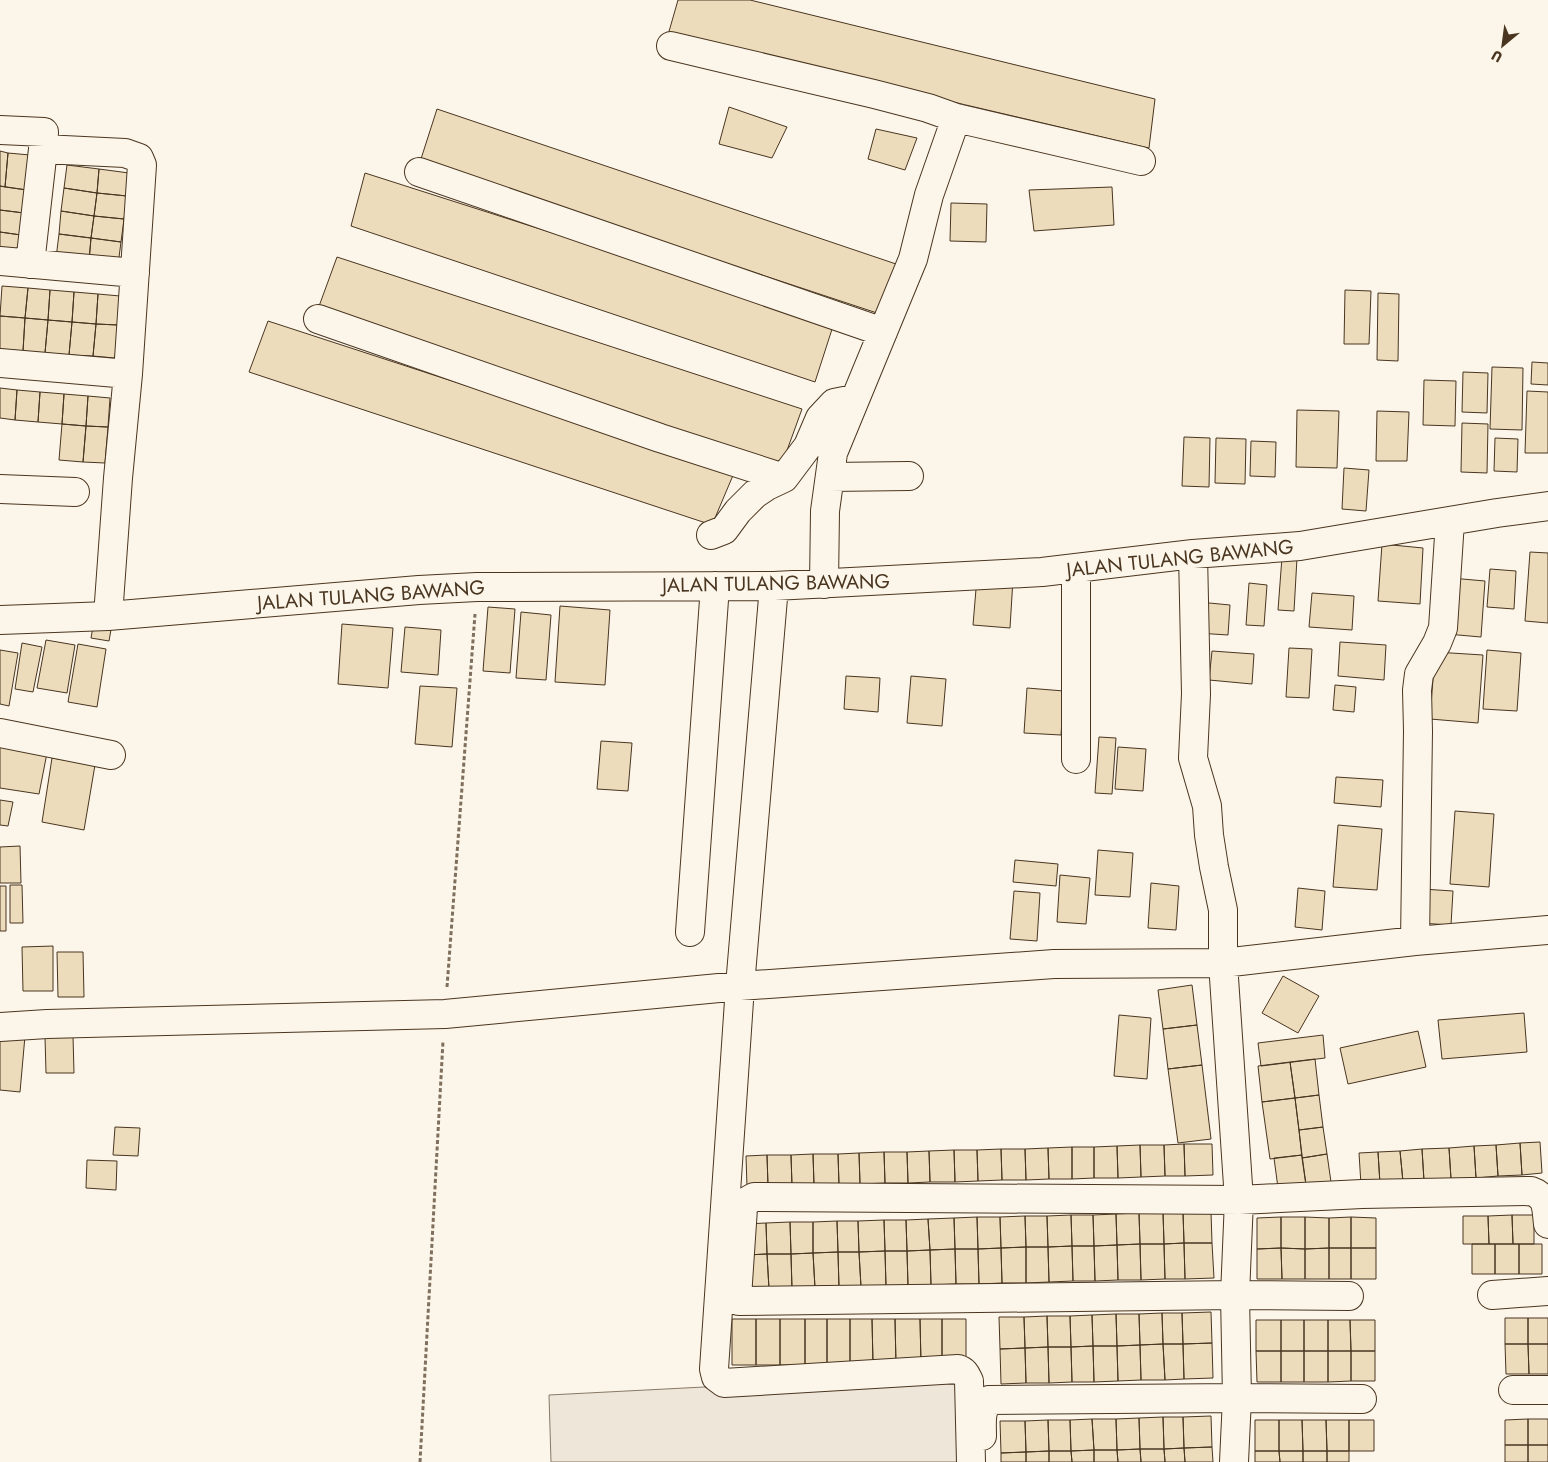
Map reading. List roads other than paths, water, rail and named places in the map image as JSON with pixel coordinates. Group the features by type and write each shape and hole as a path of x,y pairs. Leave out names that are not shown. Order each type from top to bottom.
{"street":[{"path":"671,46 874,94 928,108 956,118 1142,161"},
{"path":"824,584 825,512 833,453 913,259 929,195 956,118"},
{"path":"0,130 44,132 30,264"},
{"path":"43,149 125,153 139,158 142,166 128,374 108,616"},
{"path":"419,172 883,332"},
{"path":"0,261 135,273"},
{"path":"318,319 660,438 784,478"},
{"path":"0,363 128,374"},
{"path":"711,535 724,530 738,511 755,494 784,478 808,446 820,418 834,403 854,399"},
{"path":"830,477 909,476"},
{"path":"0,489 75,492"},
{"name":"JALAN TULANG BAWANG","path":"0,620 108,616 418,590 477,587 774,586 1076,569 1193,554 1300,546 1548,506"},
{"path":"1415,941 1418,674 1437,643 1443,628 1450,521"},
{"path":"1193,554 1196,694 1193,758 1207,806 1214,867 1223,910 1222,963 1239,1200 1235,1295 1236,1398 1234,1462"},
{"path":"1076,569 1076,759"},
{"path":"690,932 715,586"},
{"path":"774,586 740,986 714,1369 716,1377 724,1382 962,1370 969,1381 971,1462"},
{"path":"0,733 111,755"},
{"path":"0,1027 46,1024 445,1014 740,986 1054,964 1222,963 1415,941 1548,930"},
{"path":"1349,1296 1235,1295 739,1301 737,1297 743,1208 747,1201 754,1197 1239,1200 1362,1194 1531,1191 1540,1194 1544,1199 1548,1224"},
{"path":"1492,1295 1548,1291"},
{"path":"1513,1390 1548,1390"},
{"path":"982,1462 982,1415 984,1405 988,1400 1362,1399"}]}
